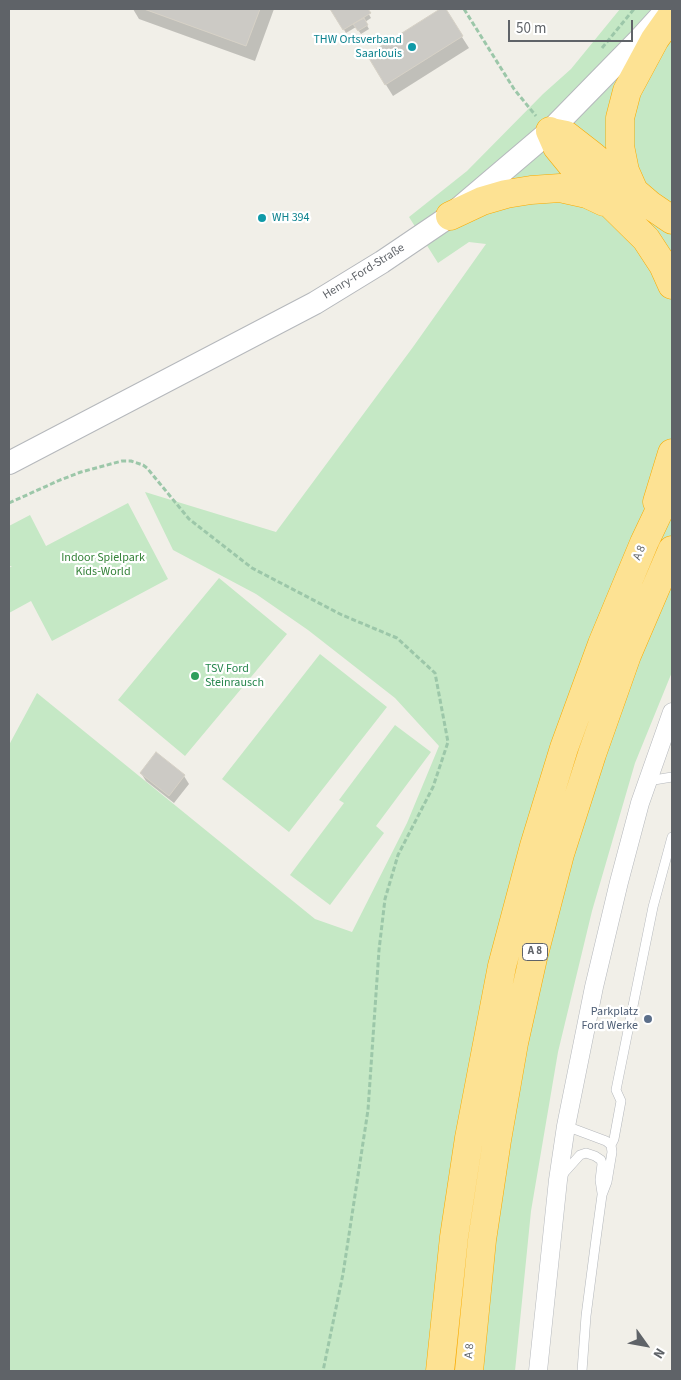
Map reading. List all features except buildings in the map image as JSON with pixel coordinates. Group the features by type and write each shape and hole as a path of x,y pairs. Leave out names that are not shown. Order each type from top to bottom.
{"highway":[{"path":"623,198 625,171 620,146 620,118 627,91 654,39 672,15"},
{"path":"538,123 566,135 593,156 623,198 646,239 663,264 672,285"},
{"path":"450,216 506,194 560,188 587,194 623,198 650,205 672,220"},
{"path":"644,543 672,453"},
{"name":"A 8","path":"440,1371 454,1236 464,1168 502,966 534,846 564,748 602,644 644,543 672,484"},
{"name":"A 8","path":"469,1371 482,1240 497,1140 514,1043 533,958 560,854 592,754 627,655 672,550"}],"street":[{"name":"Henry-Ford-Straße","path":"9,463 315,303 382,262 450,216 538,123 638,41 667,9"},
{"path":"538,1371 558,1180 566,1126 594,987 619,882 647,782 670,716"}],"lane":[{"path":"670,716 672,741"},
{"path":"647,782 672,777"},
{"path":"582,1371 586,1316 602,1195 607,1182 612,1152 611,1145 614,1139 621,1101 616,1090 653,907 672,837"},
{"path":"566,1126 598,1137 611,1145"},
{"path":"558,1180 580,1155 586,1153 595,1156 601,1160 602,1164 600,1180 602,1195"}],"path":[{"path":"464,9 514,89 538,123"},
{"path":"598,52 634,9"},
{"path":"9,503 81,472 122,461 142,464 189,519 252,568 342,614 397,638 436,673 448,742 433,787 398,855 385,899 379,950 368,1110 343,1274 323,1371"}],"green space":[{"path":"620,9 672,9 672,672 635,763 592,911 558,1052 531,1211 515,1371 9,1371 9,745 37,693 315,919 352,932 407,823 439,746 395,698 308,630 256,594 173,550 145,492 276,532 413,347 486,244 469,242 438,263 409,217 467,171 543,94 571,69"},
{"name":"Indoor Spielpark Kids-World","path":"128,503 168,579 52,641 31,601 9,613 9,568 12,566 9,566 9,526 30,515 46,546"},
{"name":"TSV Ford Steinrausch","path":"219,578 287,634 185,756 118,700"},
{"path":"320,654 387,707 289,832 222,779"},
{"path":"395,725 431,752 376,826 384,833 330,905 290,875 344,803 339,800"}],"place":[{"name":"THW Ortsverband Saarlouis","path":"412,47"},
{"name":"WH 394","path":"262,218"},
{"name":"TSV Ford Steinrausch","path":"195,676"},
{"name":"Parkplatz Ford Werke","path":"648,1019"}]}
